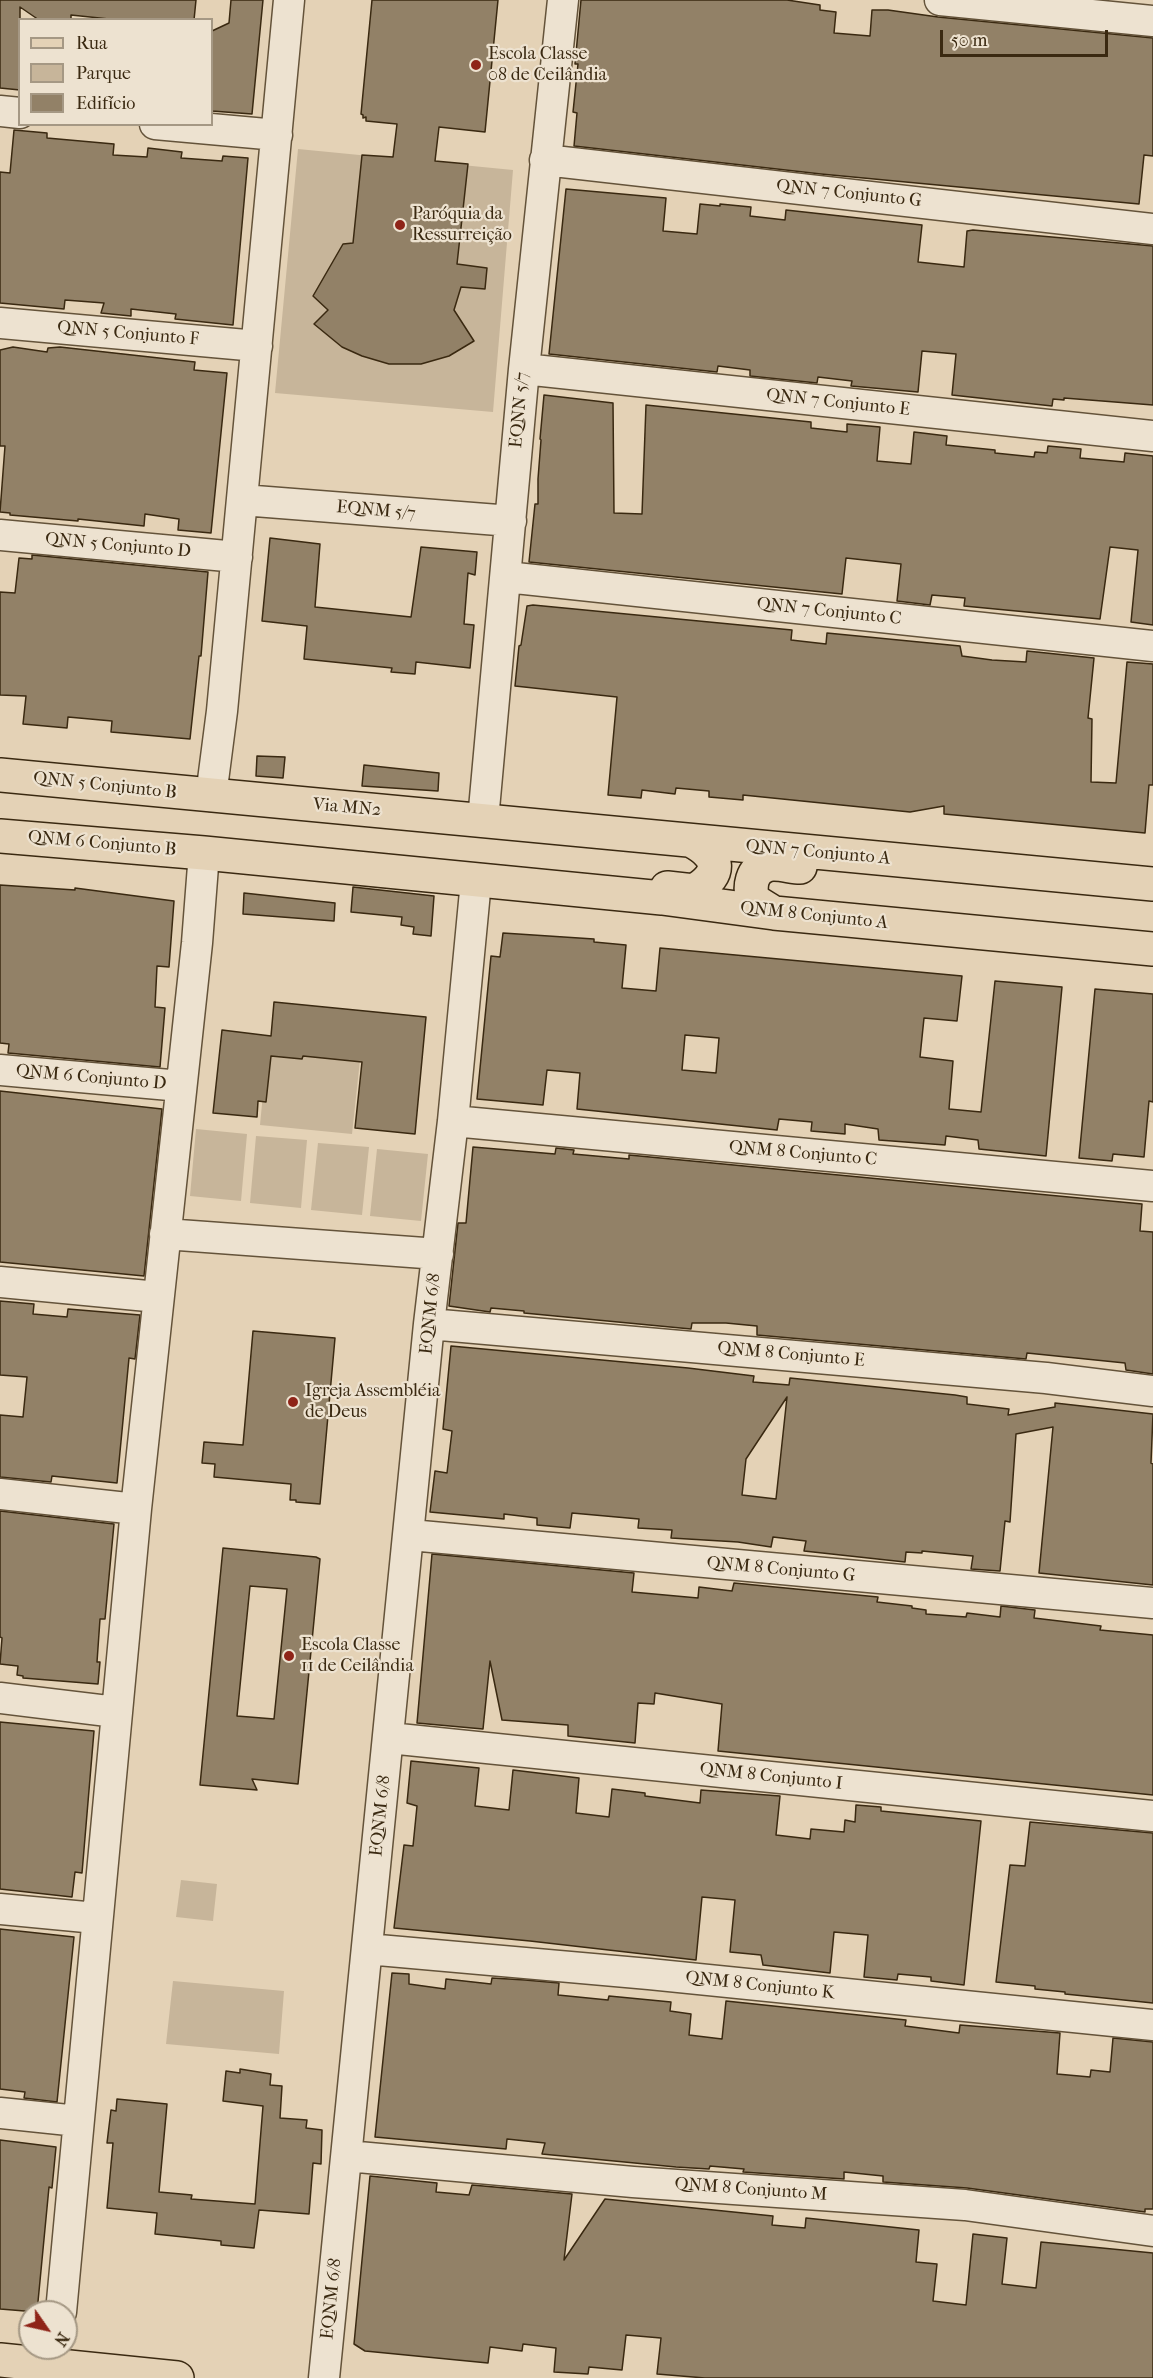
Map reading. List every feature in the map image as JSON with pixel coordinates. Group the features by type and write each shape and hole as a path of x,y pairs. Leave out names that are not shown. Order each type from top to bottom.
{"main road":[{"name":"QNN 5 Conjunto B","path":"0,775 224,797"},
{"path":"0,790 149,805 224,797"},
{"name":"Via MN2","path":"224,797 483,820"},
{"name":"QNN 7 Conjunto A","path":"483,820 1153,884"},
{"name":"QNM 6 Conjunto B","path":"0,836 204,853"},
{"path":"204,853 466,880 532,873 694,891 711,879 714,865 708,850 692,841"},
{"path":"774,913 753,900 750,888 757,872 768,864 947,881 1060,875"},
{"name":"QNM 8 Conjunto A","path":"466,880 662,898 774,913 1153,949"},
{"path":"0,2360 18,2359"},
{"path":"75,2360 177,2378"}],"street":[{"path":"224,797 222,711 289,0"},
{"name":"EQNN 5/7","path":"483,820 524,369 563,0"},
{"path":"940,0 1153,21"},
{"path":"0,111 18,112"},
{"path":"177,126 276,135"},
{"name":"QNN 7 Conjunto G","path":"545,160 1153,229"},
{"name":"QNN 5 Conjunto F","path":"0,323 257,346"},
{"name":"QNN 7 Conjunto E","path":"524,369 1153,436"},
{"name":"EQNM 5/7","path":"242,500 511,521"},
{"name":"QNN 5 Conjunto D","path":"0,535 237,557"},
{"name":"QNN 7 Conjunto C","path":"506,577 1153,646"},
{"path":"62,2298 116,1712 204,853"},
{"name":"EQNM 6/8","path":"324,2378 410,1534 429,1324 453,1121 466,966 466,880"},
{"name":"QNM 6 Conjunto D","path":"0,1070 181,1086"},
{"name":"QNM 8 Conjunto C","path":"453,1121 1153,1186"},
{"name":"EQNM 6/8","path":"165,1234 438,1254"},
{"path":"0,1282 158,1297"},
{"name":"QNM 8 Conjunto E","path":"429,1324 1046,1378 1153,1391"},
{"path":"0,1494 136,1509"},
{"name":"QNM 8 Conjunto G","path":"410,1534 1153,1603"},
{"path":"0,1698 116,1712"},
{"name":"QNM 8 Conjunto I","path":"389,1738 1153,1816"},
{"path":"0,1909 96,1918"},
{"name":"QNM 8 Conjunto K","path":"367,1949 649,1974 1153,2025"},
{"path":"0,2113 78,2121"},
{"name":"QNM 8 Conjunto M","path":"347,2156 633,2182 965,2205 1153,2231"}],"green space":[{"path":"298,149 513,170 493,412 275,393"},
{"path":"267,1052 360,1060 352,1134 260,1125"},
{"path":"196,1129 247,1134 241,1201 190,1196"},
{"path":"256,1136 307,1140 301,1208 250,1203"},
{"path":"318,1143 369,1147 362,1215 311,1210"},
{"path":"377,1149 428,1154 421,1221 370,1216"},
{"path":"181,1880 217,1884 213,1921 176,1917"},
{"path":"173,1981 284,1991 279,2054 166,2044"}],"building":[{"path":"0,0 196,0 194,18 100,18 71,15 71,18 36,18 20,7 18,90 0,88"},
{"path":"231,0 263,0 252,114 213,111 213,31 229,23"},
{"path":"372,0 498,0 485,132 439,127 435,161 468,164 457,264 487,268 485,289 461,287 454,310 474,341 449,356 421,364 389,364 362,356 342,347 314,324 328,310 313,296 343,244 353,243 362,155 393,157 397,124 366,121 366,117 363,118 361,114"},
{"path":"581,0 787,0 820,5 820,10 836,12 834,33 870,36 872,10 888,10 1153,38 1153,156 1144,155 1139,204 821,174 574,146 577,113 573,112 578,64 575,64"},
{"path":"14,130 47,133 47,138 114,144 113,155 147,157 148,148 182,152 181,158 222,161 223,156 248,158 233,325 175,319 176,314 131,309 131,316 101,313 104,303 65,300 64,309 0,303 0,172 10,173"},
{"path":"566,189 666,198 663,231 697,234 700,204 751,207 750,216 785,220 786,210 922,225 918,262 964,267 967,231 973,230 1153,246 1153,405 1064,398 1064,400 1053,399 1052,406 952,395 956,354 922,351 918,392 851,386 852,381 818,377 817,383 750,376 750,370 718,366 717,372 549,354"},
{"path":"13,347 47,352 48,348 60,347 195,362 194,370 227,373 211,533 178,530 179,519 145,514 144,526 10,515 10,513 0,512 5,446 0,446 0,350"},
{"path":"544,395 613,403 614,513 642,514 646,405 811,422 811,428 847,432 847,424 880,427 877,461 911,464 914,432 947,436 946,445 1034,457 1035,452 1047,453 1048,446 1081,449 1080,458 1124,462 1125,453 1153,456 1153,625 1131,622 1138,550 1110,547 1100,619 964,606 965,598 932,595 930,605 897,601 901,564 846,558 842,594 529,562 535,504 538,504"},
{"path":"270,538 320,544 315,607 411,617 421,547 477,552 475,575 468,573 464,624 474,625 470,668 416,662 415,674 391,672 392,668 304,659 307,626 262,621"},
{"path":"32,555 208,572 201,656 199,656 190,739 111,732 112,721 68,717 67,728 23,724 26,696 0,695 0,592 15,593 19,558 32,559"},
{"path":"527,606 792,630 791,640 826,644 827,633 960,646 962,656 992,660 1026,662 1027,651 1094,658 1088,718 1092,719 1091,782 1116,783 1127,662 1153,664 1153,785 1149,785 1145,833 944,814 944,806 910,812 743,795 743,800 709,797 709,791 676,788 675,794 642,790 641,798 608,795 617,697 515,686 519,646"},
{"path":"257,756 285,757 283,778 256,776"},
{"path":"364,765 439,773 438,791 362,786"},
{"path":"0,885 75,890 75,888 174,901 169,967 157,966 155,1007 165,1008 160,1067 8,1053 9,1044 0,1043"},
{"path":"353,887 434,896 431,936 413,934 414,927 401,925 402,917 351,912"},
{"path":"244,893 335,903 334,921 243,914"},
{"path":"503,933 594,939 594,942 626,945 622,988 656,991 660,948 962,976 957,1021 924,1018 920,1057 953,1061 949,1109 981,1112 995,981 1062,987 1046,1156 979,1149 978,1140 946,1136 945,1145 879,1140 878,1129 845,1124 845,1134 811,1131 812,1122 779,1119 777,1130 577,1109 580,1073 547,1070 543,1105 477,1099 491,956 500,957","holes":["685,1035 719,1038 716,1073 682,1070"]},
{"path":"1095,989 1153,994 1153,1102 1149,1101 1144,1157 1113,1154 1112,1161 1079,1158"},
{"path":"274,1002 426,1017 415,1134 355,1128 362,1062 303,1056 302,1059 271,1056 266,1102 258,1101 257,1117 213,1113 222,1030 271,1036"},
{"path":"0,1091 162,1109 144,1276 0,1262"},
{"path":"473,1147 555,1154 556,1148 574,1150 573,1154 629,1159 629,1155 1142,1204 1140,1231 1153,1232 1153,1374 1126,1370 1125,1363 1027,1353 1026,1359 757,1335 757,1326 726,1323 692,1323 691,1329 524,1313 524,1311 491,1308 490,1312 449,1306 458,1223 466,1223"},
{"path":"0,1301 34,1304 33,1314 67,1317 68,1309 140,1315 135,1359 129,1358 117,1483 52,1476 51,1482 0,1477 0,1415 23,1417 27,1377 0,1375"},
{"path":"253,1331 335,1338 320,1504 290,1500 291,1484 214,1477 215,1464 202,1463 204,1442 243,1445"},
{"path":"451,1346 688,1368 754,1376 753,1382 789,1385 790,1378 955,1395 967,1397 967,1404 1009,1409 1008,1415 1055,1407 1055,1403 1153,1414 1151,1463 1153,1464 1153,1585 1039,1573 1053,1427 1016,1434 1010,1522 1005,1521 1000,1571 971,1569 973,1556 922,1551 922,1553 906,1552 905,1562 804,1551 806,1541 773,1537 771,1547 738,1542 671,1538 672,1530 638,1528 639,1519 572,1513 570,1528 537,1525 537,1518 504,1514 504,1519 430,1512 435,1471 447,1473 452,1431 443,1429","holes":["787,1397 776,1499 742,1495 746,1459"]},
{"path":"0,1511 114,1524 105,1619 100,1619 98,1684 23,1678 17,1675 18,1666 0,1664 2,1638 0,1637"},
{"name":"Escola Classe 11 de Ceilândia","path":"223,1548 320,1559 298,1784 252,1779 257,1790 200,1785","holes":["250,1586 287,1589 274,1719 237,1716"]},
{"path":"432,1554 634,1573 632,1592 698,1598 699,1587 732,1591 734,1583 878,1597 877,1602 912,1606 912,1608 926,1610 926,1614 966,1617 967,1613 1000,1617 1001,1606 1035,1610 1034,1618 1101,1626 1100,1630 1153,1635 1153,1795 718,1751 722,1704 655,1693 654,1704 638,1703 635,1743 568,1736 568,1725 502,1720 490,1661 483,1729 417,1723"},
{"path":"0,1722 94,1731 82,1873 75,1872 72,1897 0,1889"},
{"path":"411,1761 479,1768 475,1806 509,1810 513,1770 579,1778 576,1813 609,1817 612,1789 700,1803 701,1790 780,1796 776,1835 810,1839 811,1829 844,1832 845,1820 855,1822 856,1805 881,1807 881,1811 981,1821 964,1985 931,1981 931,1977 898,1974 897,1980 864,1977 868,1935 834,1932 830,1973 763,1965 761,1955 730,1952 735,1900 702,1897 696,1960 394,1928 404,1845 413,1846 417,1806 407,1803"},
{"path":"1030,1822 1153,1833 1153,2003 1065,1994 1065,1992 1035,1989 1035,1986 996,1982 1010,1865 1025,1866"},
{"path":"0,1929 74,1937 57,2102 24,2098 25,2092 0,2089"},
{"path":"392,1973 409,1974 409,1984 445,1989 446,1979 491,1984 492,1978 559,1983 558,1995 608,2000 609,1996 671,2002 670,2011 691,2014 689,2035 722,2039 726,2001 906,2020 905,2026 959,2033 960,2025 1060,2033 1057,2074 1090,2077 1091,2070 1110,2072 1113,2038 1153,2042 1153,2209 1145,2209 1145,2212 967,2188 883,2182 883,2176 844,2172 844,2179 743,2172 744,2169 710,2166 709,2169 676,2167 542,2154 545,2143 507,2139 506,2149 375,2137"},
{"path":"240,2069 271,2074 270,2085 282,2086 280,2118 307,2120 306,2128 322,2130 321,2164 313,2163 309,2214 259,2210 254,2248 221,2245 221,2241 155,2234 157,2213 107,2208 113,2143 107,2143 111,2110 116,2111 117,2099 167,2104 159,2192 192,2195 191,2199 255,2204 263,2106 223,2101 226,2071 240,2073"},
{"path":"0,2140 56,2147 52,2188 49,2187 38,2300 18,2300 18,2310 0,2309"},
{"path":"370,2176 437,2183 436,2192 469,2195 472,2185 572,2194 564,2260 605,2199 773,2216 772,2225 805,2228 806,2218 919,2230 916,2262 937,2264 933,2301 966,2305 973,2234 1007,2238 1002,2284 1036,2288 1041,2242 1153,2253 1153,2378 705,2378 657,2374 661,2338 626,2335 622,2370 589,2367 588,2374 554,2372 556,2348 523,2344 522,2351 490,2347 488,2363 365,2351 354,2344"}],"place":[{"name":"Escola Classe 08 de Ceilândia","path":"476,65"},
{"name":"Paróquia da Ressurreição","path":"400,225"},
{"name":"Igreja Assembléia de Deus","path":"293,1402"},
{"name":"Escola Classe 11 de Ceilândia","path":"289,1656"}]}
